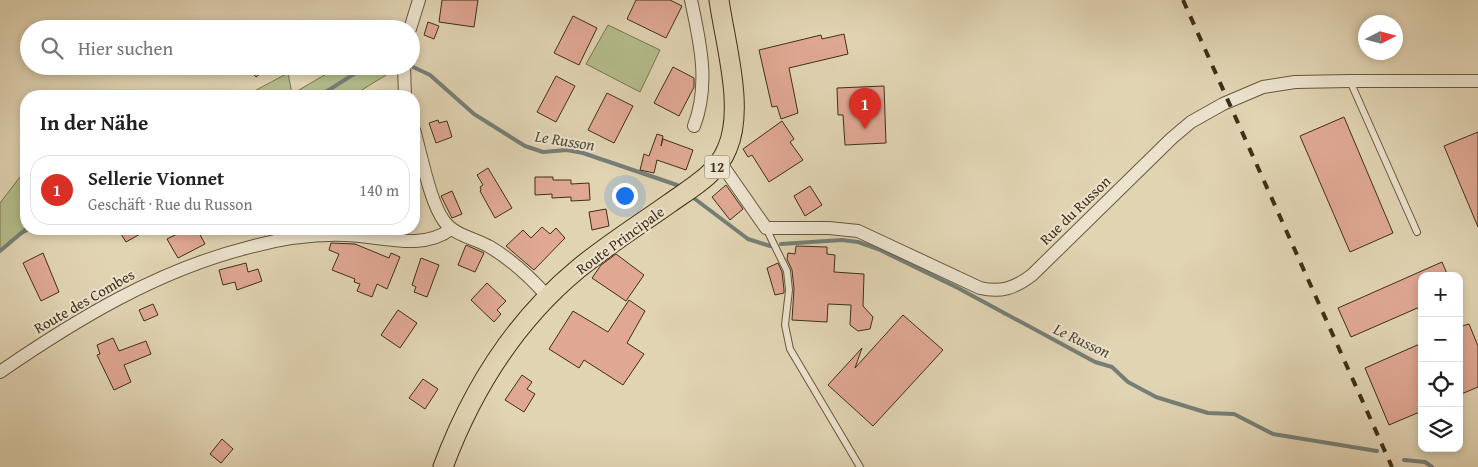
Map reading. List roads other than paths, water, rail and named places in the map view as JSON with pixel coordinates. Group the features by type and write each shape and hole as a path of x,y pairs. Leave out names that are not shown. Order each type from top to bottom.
{"main road":[{"name":"Route Principale","path":"443,467 456,432 483,381 509,342 548,297 578,269 696,184 720,162 732,138 735,113 719,0"}],"street":[{"path":"413,20 419,0"},
{"path":"691,0 704,81 700,110 694,126"},
{"path":"404,75 405,90"},
{"name":"Rue du Russon","path":"766,228 829,228 858,232 980,288 994,292 1006,290 1032,276 1142,166 1191,122 1223,104 1262,87 1295,82 1478,81"},
{"path":"420,151 436,206 451,229 501,254 532,278 548,297"},
{"path":"720,162 766,228"},
{"name":"Route des Combes","path":"0,372 71,325 130,291 202,263 250,247 323,235 422,241 444,234 451,229"}],"lane":[{"path":"1350,81 1417,232"},
{"path":"766,228 787,271 789,290 785,325 790,350 860,467"}],"waterway":[{"name":"Le Russon","path":"420,70 430,75 474,114 525,146 543,152 567,150 583,153 677,185"},
{"name":"Le Russon","path":"329,90 353,75"},
{"name":"Le Russon","path":"695,199 748,239 770,246"},
{"name":"Le Russon","path":"0,251 20,234"},
{"name":"Le Russon","path":"781,244 842,240 858,242 878,249 958,288 1095,362 1112,367 1128,382 1156,397 1208,413 1234,414 1273,434 1377,451"},
{"name":"Le Russon","path":"1404,460 1425,462 1432,467"}],"railway":[{"path":"1183,0 1392,467"}],"place":[{"name":"Sellerie Vionnet","path":"865,129"}]}
